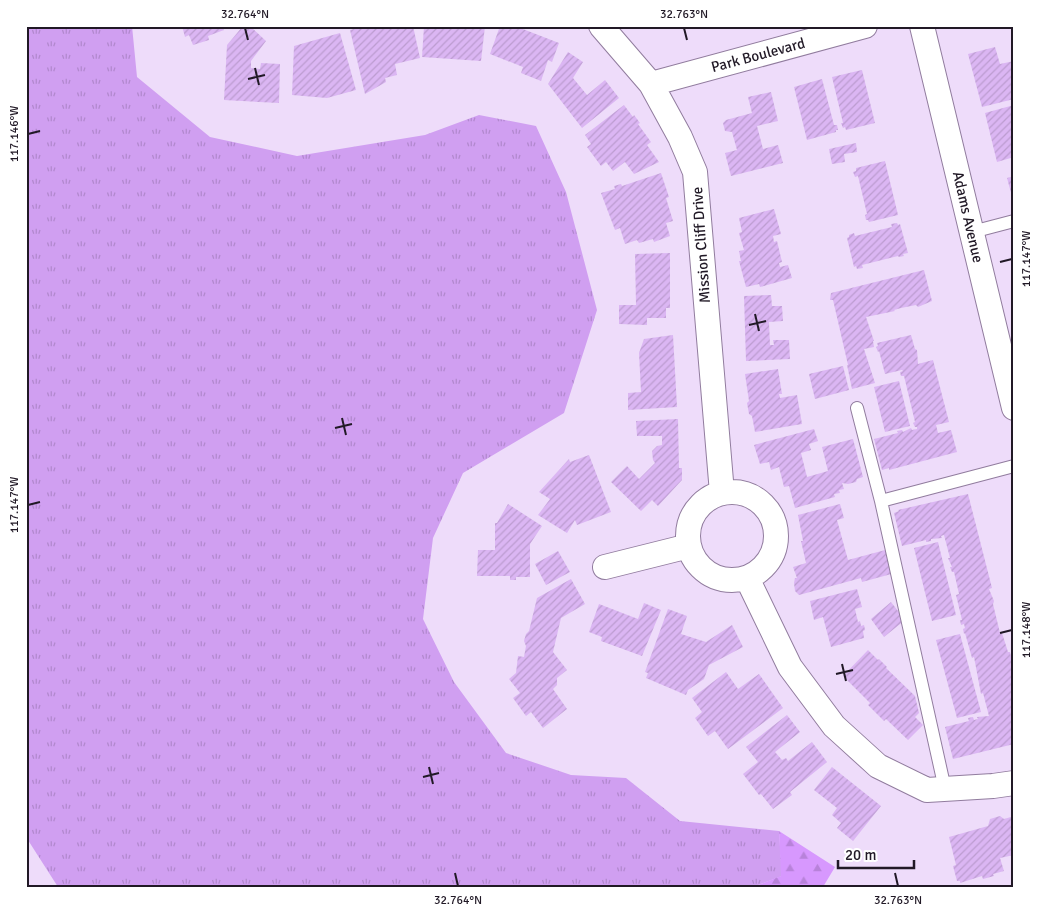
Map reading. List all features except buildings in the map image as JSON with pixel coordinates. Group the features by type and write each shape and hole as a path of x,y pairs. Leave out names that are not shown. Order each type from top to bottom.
{"street":[{"name":"Mission Cliff Drive","path":"601,26 651,84 680,137 696,172 722,493"},
{"name":"Park Boulevard","path":"651,84 865,26"},
{"name":"Adams Avenue","path":"922,26 1014,408"},
{"path":"739,492 754,498 767,509 774,524 776,541 771,556 761,570 747,578 729,580 711,575 697,563 689,546 688,529 695,512 707,500 722,493 739,492"},
{"path":"605,567 689,546"},
{"path":"747,578 790,666 834,726 878,766 927,790 994,786 1014,782"}],"lane":[{"path":"972,232 1014,221"},
{"path":"857,408 881,501 945,789"},
{"path":"881,501 1014,466"}],"green space":[{"path":"26,26 132,26 137,77 210,137 297,156 425,135 479,115 536,126 566,192 597,310 564,413 463,473 433,538 423,619 454,682 506,753 571,775 626,778 680,821 779,831 782,876 753,887 58,887 26,837"},
{"path":"779,831 835,867 823,887 753,887 781,876"}]}
